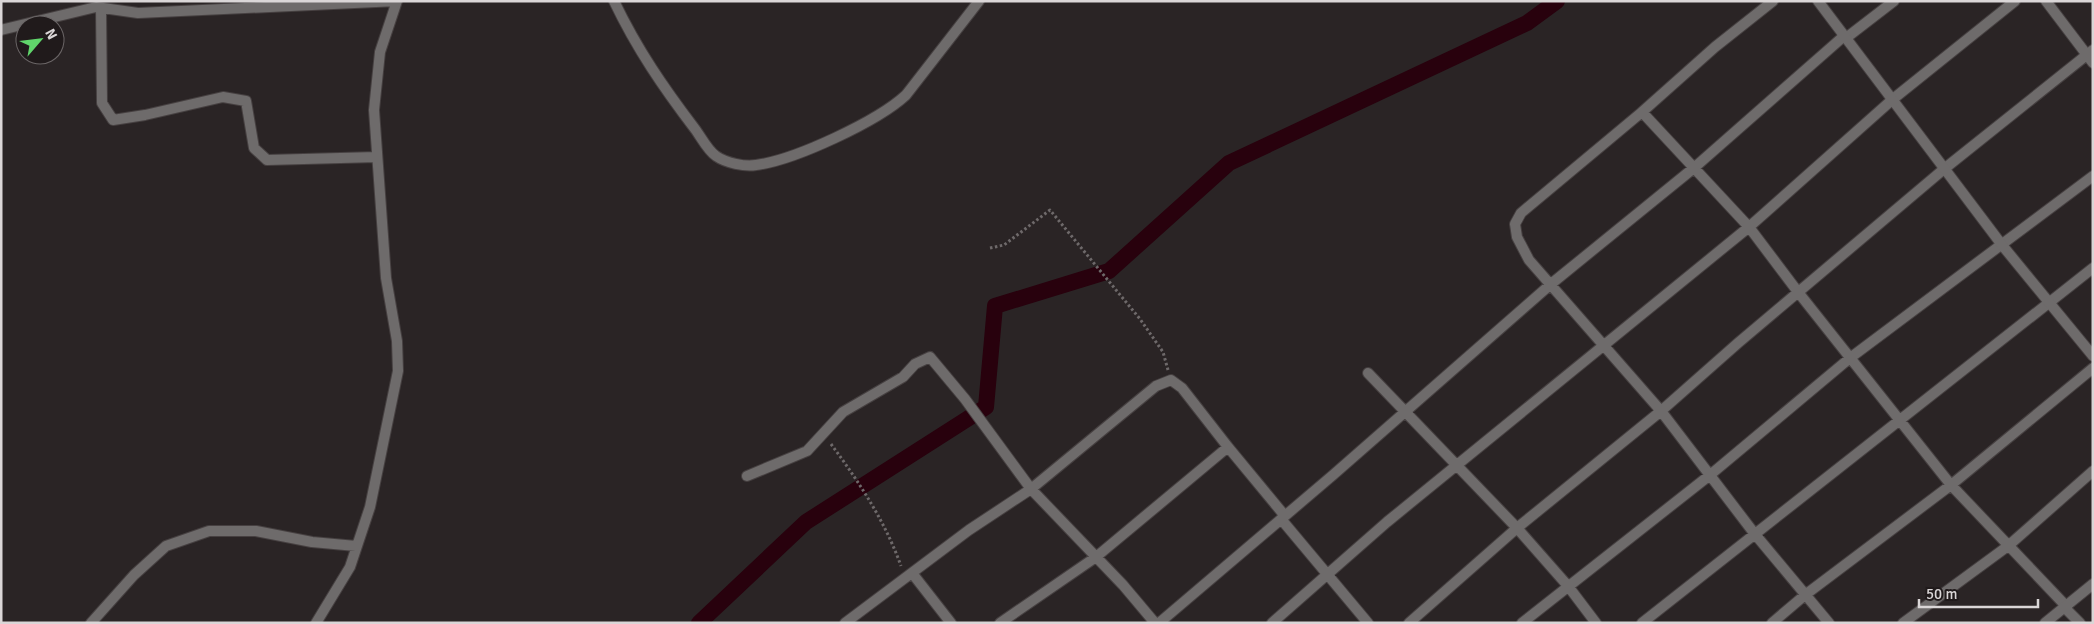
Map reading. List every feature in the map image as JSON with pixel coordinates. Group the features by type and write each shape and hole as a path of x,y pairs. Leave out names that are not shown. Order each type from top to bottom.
{"street":[{"path":"1,30 96,5 138,14 397,1 380,52 374,110 386,278 397,341 398,371 370,507 350,567 316,623"},
{"path":"614,1 634,42 664,87 716,156 738,164 755,165 779,160 822,144 895,105 906,95 979,1"},
{"path":"1773,1 1715,47 1642,112 1521,214 1515,224 1517,237 1529,260 1606,345 1661,411 1754,533 1828,623"},
{"path":"1818,1 2002,245 2093,356"},
{"path":"747,476 807,451 843,412 903,377 915,364 930,357 995,438 1030,489 1157,623 1283,517 1551,284 1694,167 1845,37 1894,1"},
{"path":"1272,623 1388,522 1749,227 1893,99 2016,1"},
{"path":"1409,623 1517,528 1661,411 1944,169 2091,56 2046,1"},
{"path":"96,5 102,103 113,120 145,115 223,97 246,101 254,148 267,160 377,157"},
{"path":"1642,112 1749,227 1951,485 2008,546 2022,558 2080,623"},
{"path":"1522,623 1710,475 1850,358 2093,176"},
{"path":"1642,623 2093,268"},
{"path":"1772,623 1805,595 1951,485 2093,368"},
{"path":"1368,373 1517,528 1568,586 1596,623"},
{"path":"845,623 969,530 1030,489 1156,386 1171,380 1182,388 1368,623"},
{"path":"1000,623 1096,557 1228,447"},
{"path":"1904,623 2008,546 2093,471"},
{"path":"91,623 134,575 166,546 209,531 256,530 312,542 356,546"},
{"path":"909,575 951,623"},
{"path":"2045,623 2093,584"}],"path":[{"path":"990,248 1004,245 1050,210 1126,302 1163,352 1171,380"},
{"path":"823,433 856,478 909,575"}],"waterway":[{"path":"699,623 806,522 986,407 995,306 1109,271 1229,163 1527,23 1557,1"}]}
